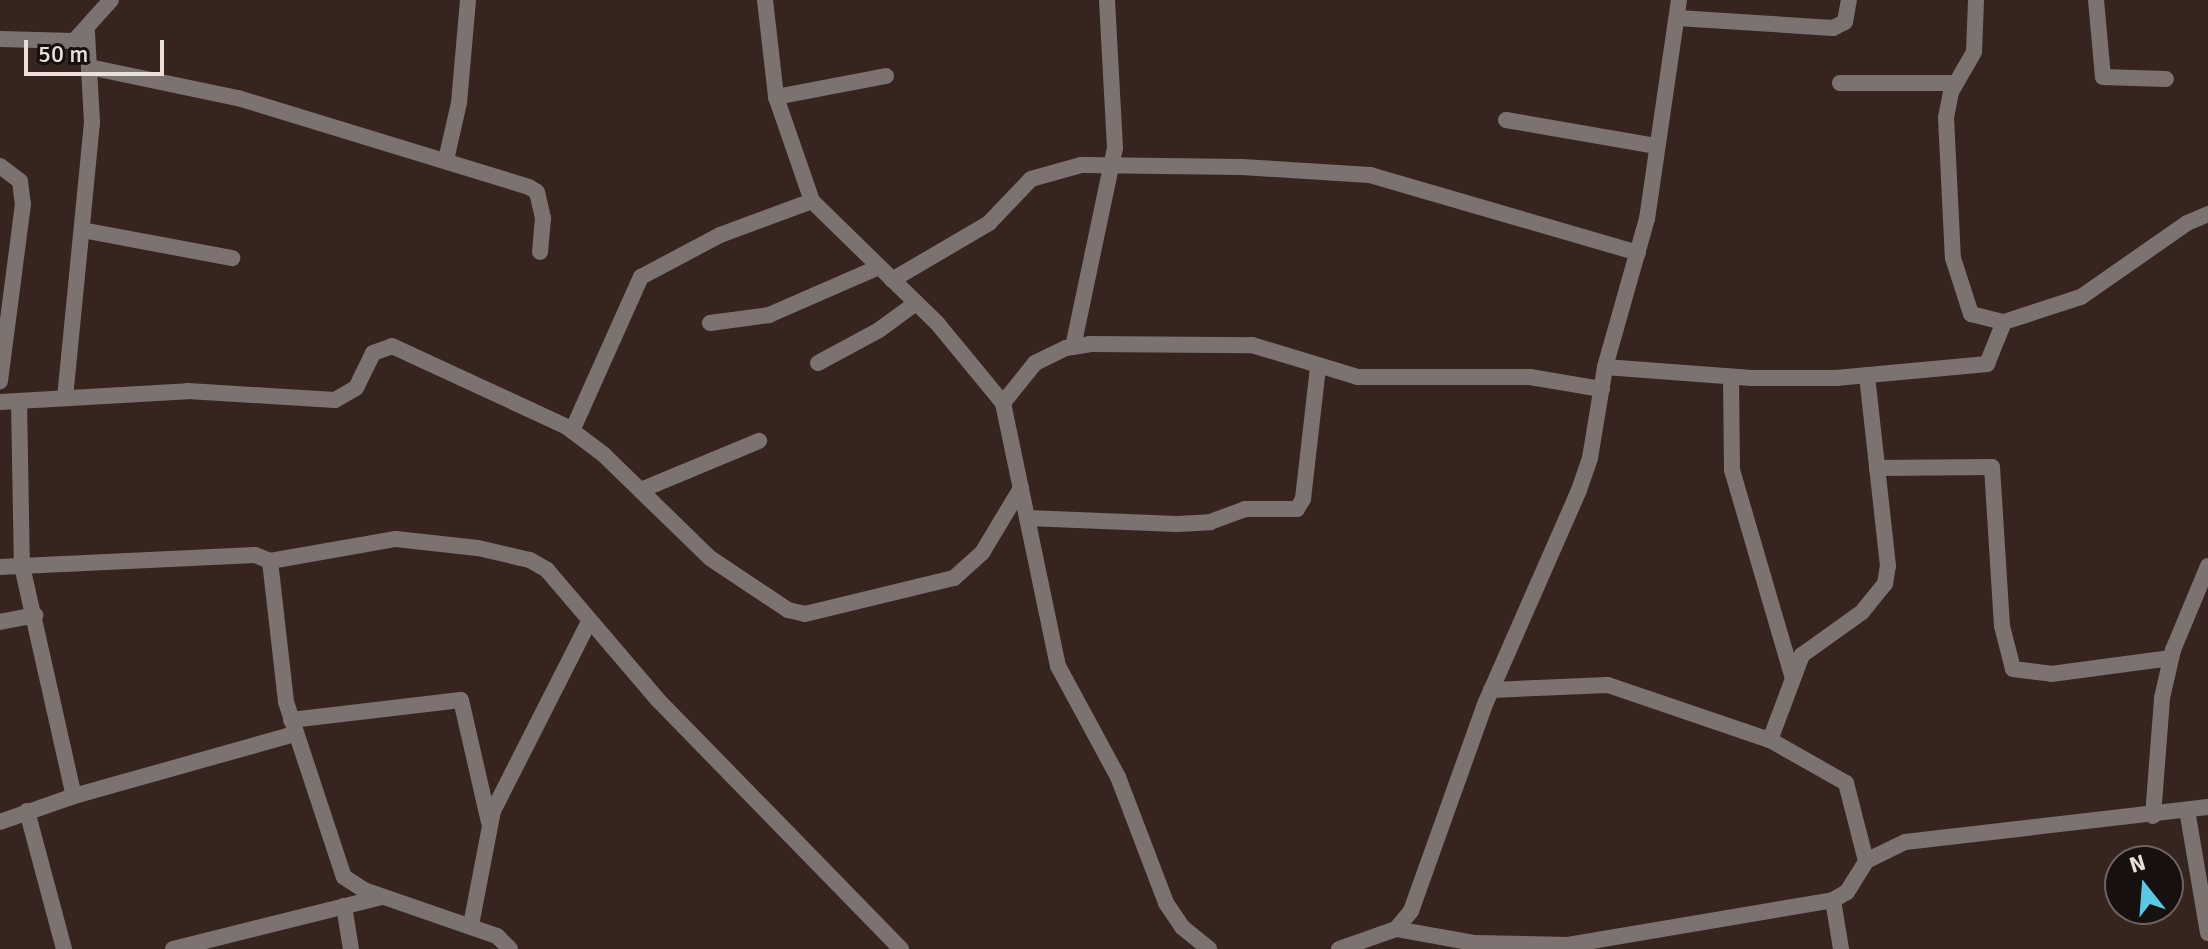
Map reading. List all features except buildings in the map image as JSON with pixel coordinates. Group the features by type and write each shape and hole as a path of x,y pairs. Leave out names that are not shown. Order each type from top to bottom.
{"street":[{"path":"0,39 58,44 87,32 111,0"},
{"path":"446,160 459,103 468,0"},
{"path":"765,0 776,97 812,201 916,303 1003,403 1058,666 1118,777 1166,903 1182,927 1209,949"},
{"path":"1073,347 1113,168 1107,0"},
{"path":"1396,929 1411,911 1491,690 1579,490 1605,367 1638,253 1679,0"},
{"path":"1678,18 1833,28 1845,22 1849,0"},
{"path":"1976,0 1974,52 1955,83 1946,117 1953,258 1971,314 2004,322 2081,297 2208,214"},
{"path":"2096,0 2103,77 2166,79"},
{"path":"65,398 92,122 87,32"},
{"path":"89,67 238,98 446,160 537,192 543,218 540,252"},
{"path":"776,97 886,76"},
{"path":"1840,83 1955,83"},
{"path":"1506,120 1657,146"},
{"path":"0,166 20,181 23,204 0,382"},
{"path":"892,280 989,223 1031,179 1065,167 1242,167 1370,175 1638,253"},
{"path":"572,431 621,313 641,277 720,235 812,201"},
{"path":"82,230 232,258"},
{"path":"710,323 769,315 879,267"},
{"path":"818,363 879,330 916,303"},
{"path":"1605,367 1731,377 1867,375 1987,364 2004,322"},
{"path":"1003,403 1035,363 1073,347 1252,345 1318,368 1358,377 1530,377 1602,389"},
{"path":"0,402 188,391 335,400 356,388 373,353 392,346 572,431 641,490 710,558 788,610 805,614 954,578 982,553 1021,488"},
{"path":"1027,518 1177,524 1210,522 1245,509 1297,509 1303,499 1318,368"},
{"path":"1770,740 1802,655 1862,612 1885,584 1888,566 1867,375"},
{"path":"1731,377 1732,470 1793,678"},
{"path":"19,401 22,566 74,796"},
{"path":"641,490 759,441"},
{"path":"1877,468 1992,467 2002,626 2013,669 2051,674 2171,658"},
{"path":"0,567 255,555 270,561 382,540 478,548 530,560 547,570 658,700 901,949"},
{"path":"270,561 276,584 279,671 292,727 344,877 383,896 497,936 510,949"},
{"path":"2153,816 2162,698 2171,658 2208,566"},
{"path":"0,622 35,615"},
{"path":"471,925 489,822 589,622"},
{"path":"1491,690 1608,685 1770,740 1846,783 1866,861"},
{"path":"0,822 292,727 461,700 489,822"},
{"path":"1339,949 1396,929 1474,943 1568,945 1833,900 1847,892 1866,861 1905,842 2153,816 2208,807"},
{"path":"2187,810 2208,933"},
{"path":"27,811 64,949"},
{"path":"173,949 383,896"},
{"path":"1833,900 1841,949"},
{"path":"344,906 351,949"}]}
